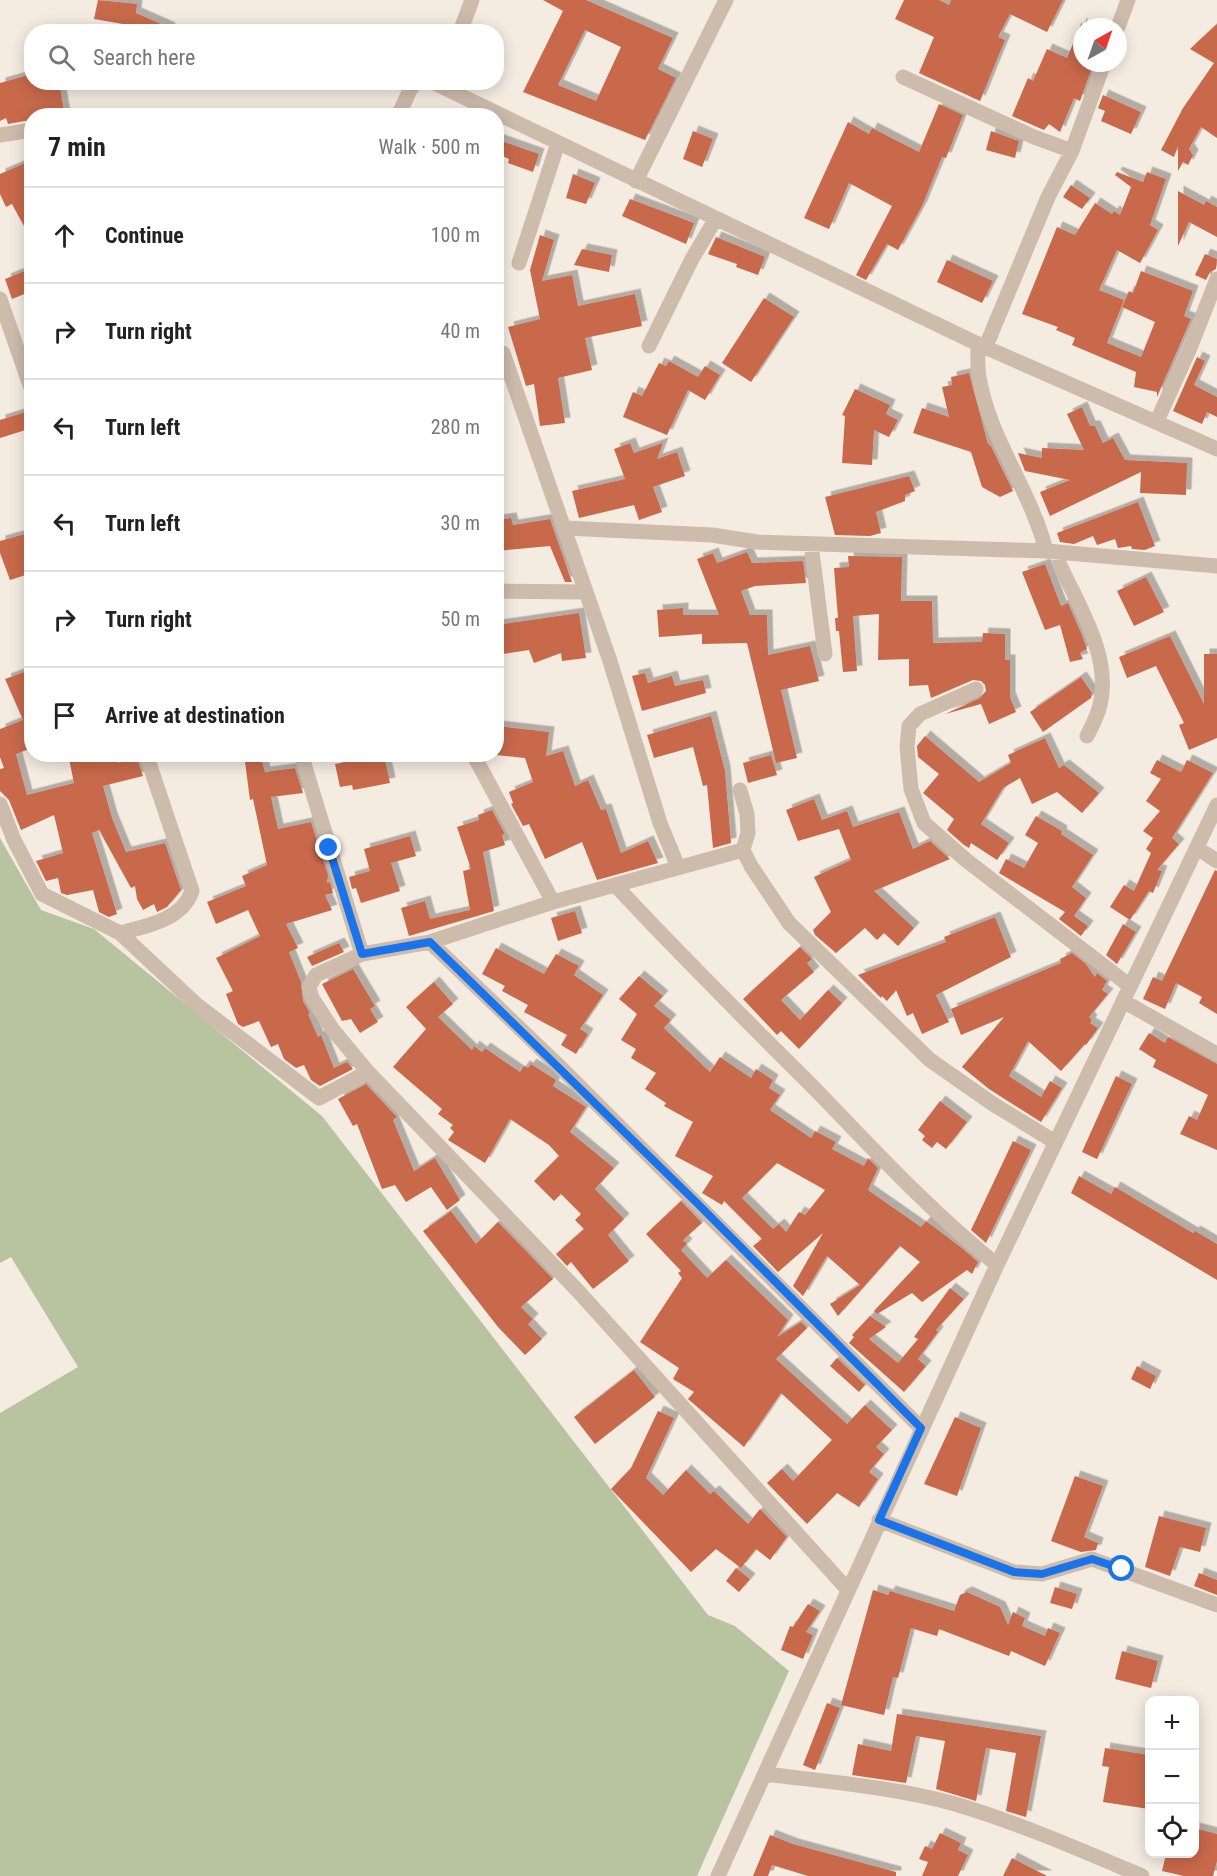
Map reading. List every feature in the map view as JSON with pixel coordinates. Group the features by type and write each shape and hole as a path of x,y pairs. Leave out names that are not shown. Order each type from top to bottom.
{"street":[{"path":"463,24 472,0"},
{"path":"636,181 726,0"},
{"path":"1120,18 1123,2"},
{"path":"1088,736 1100,705 1100,665 1093,634 997,437 979,377 982,345 1048,197 1072,151 1101,72"},
{"path":"903,77 1034,137 1072,151"},
{"path":"402,108 412,90"},
{"path":"451,90 487,108"},
{"path":"504,116 716,220 982,345 1217,449"},
{"path":"0,135 24,131"},
{"path":"519,263 558,143"},
{"path":"649,346 692,259 716,220"},
{"path":"1157,421 1190,348 1217,279"},
{"path":"0,299 24,369"},
{"path":"504,356 565,528 660,823 678,867"},
{"path":"565,528 712,535 757,542 1053,552 1217,566"},
{"path":"811,544 825,654"},
{"path":"504,591 586,592"},
{"path":"976,689 920,714 909,726 907,747 911,789 924,823 966,860 1130,986"},
{"path":"120,933 171,916 184,908 192,891 149,762"},
{"path":"303,762 362,954"},
{"path":"476,762 553,902"},
{"path":"740,790 747,814 748,833 744,850 751,866 789,923 930,1060 993,1104 1055,1142"},
{"path":"0,804 42,894 120,933 197,1005 319,1098 368,1072"},
{"path":"718,1876 921,1428 1217,805"},
{"path":"1197,848 1217,861"},
{"path":"744,850 553,902 430,942 362,954 316,975 309,987 312,998 333,1030 368,1072 578,1291 848,1590"},
{"path":"616,886 690,965 906,1184 955,1232 997,1265"},
{"path":"430,942 621,1128 921,1428"},
{"path":"1123,1001 1217,1054"},
{"path":"879,1520 1014,1572 1042,1574 1092,1559 1217,1605"},
{"path":"766,1774 895,1792 953,1804 1035,1832 1142,1876"}],"green space":[{"path":"0,838 41,910 94,929 322,1116 708,1615 735,1626 789,1671 697,1876 0,1876 0,1413 78,1367 11,1257 0,1263"}],"building":[{"path":"98,0 137,4 136,13 161,24 123,24 94,19"},
{"path":"543,0 586,0 673,38 658,69 676,78 645,140 523,92 563,11","holes":["585,30 621,47 596,101 558,85"]},
{"path":"904,0 939,0 949,5 951,0 1063,0 1047,32 1010,14 998,37 1005,40 980,101 919,73 934,37 895,19"},
{"path":"1217,24 1217,138 1201,127 1189,149 1193,155 1188,165 1183,162 1178,171 1178,146 1174,157 1161,150 1183,108 1214,63 1190,49"},
{"path":"1073,44 1073,72 1090,72 1080,101 1074,98 1060,132 1049,124 1044,130 1012,116 1028,78 1033,81 1047,49 1067,58"},
{"path":"24,76 24,90 60,90 64,108 24,108 24,121 8,124 6,118 0,121 0,83"},
{"path":"1103,95 1141,112 1131,134 1101,121 1105,111 1098,108"},
{"path":"939,104 963,115 946,158 942,157 922,206 898,250 887,244 866,280 856,275 892,206 849,183 829,229 804,218 848,122 869,134 872,128 919,152"},
{"path":"693,131 713,139 702,167 683,159"},
{"path":"991,131 1019,141 1015,158 986,150"},
{"path":"504,142 539,154 533,172 508,163 509,159 504,157"},
{"path":"24,164 24,226 12,204 6,207 0,194 0,174"},
{"path":"1117,172 1143,182 1147,172 1166,179 1150,225 1158,230 1140,263 1117,250 1099,290 1124,300 1107,343 1141,357 1155,322 1122,307 1129,291 1133,293 1141,271 1193,291 1184,316 1191,319 1157,397 1157,392 1134,387 1136,372 1072,345 1075,338 1056,330 1058,327 1022,314 1057,227 1075,235 1095,203 1112,214 1114,211 1120,215 1131,187 1115,175"},
{"path":"573,174 595,183 586,204 566,198"},
{"path":"1071,185 1090,198 1082,209 1063,197"},
{"path":"1178,191 1204,205 1206,201 1217,207 1217,237 1189,222 1178,246"},
{"path":"630,199 694,223 686,244 622,216"},
{"path":"540,235 554,240 542,281 572,275 578,306 635,294 642,326 585,338 592,370 558,378 565,423 540,426 534,384 526,386 508,327 540,319 530,270"},
{"path":"716,237 765,257 758,275 736,267 737,264 708,254"},
{"path":"582,249 612,255 609,272 574,265"},
{"path":"1205,254 1217,259 1216,269 1210,272 1206,280 1195,275"},
{"path":"947,260 993,281 982,303 937,282"},
{"path":"24,271 24,294 12,299 5,279"},
{"path":"764,298 794,317 751,382 722,363"},
{"path":"1197,357 1205,361 1194,385 1217,397 1217,417 1207,412 1202,424 1173,411"},
{"path":"669,361 698,377 705,366 720,375 705,400 688,390 667,435 623,417 633,392 642,396 659,363 666,366"},
{"path":"969,373 988,444 1013,491 1000,497 982,487 971,452 913,433 922,408 949,417 942,387 952,385 951,377"},
{"path":"855,389 890,405 886,414 898,420 889,437 874,430 872,465 842,463 845,416 842,415"},
{"path":"1082,407 1090,426 1095,426 1103,443 1113,438 1125,460 1187,463 1186,495 1140,493 1141,472 1050,516 1040,492 1070,480 1025,471 1018,453 1042,458 1042,448 1084,450 1067,414"},
{"path":"24,412 24,430 0,438 0,420"},
{"path":"630,443 634,453 663,443 657,459 677,452 685,476 653,487 662,512 639,520 634,505 579,518 572,491 625,479 614,449"},
{"path":"909,476 915,491 905,495 905,501 876,512 881,533 870,536 835,535 825,497"},
{"path":"1138,502 1155,546 1145,550 1132,549 1131,546 1118,548 1115,539 1097,545 1093,536 1074,544 1060,542 1057,533"},
{"path":"511,518 513,525 550,519 572,582 565,582 550,546 504,550 504,519"},
{"path":"24,534 24,576 10,580 0,553 0,541"},
{"path":"747,552 752,563 803,561 806,583 755,586 741,591 750,615 767,615 768,655 810,646 819,681 781,690 797,758 776,763 747,643 702,644 702,634 659,637 657,610 683,608 683,615 719,615 697,559 713,553 717,563"},
{"path":"848,556 902,557 901,601 932,601 933,643 982,642 983,633 1005,634 1005,660 1010,660 1010,697 1016,712 989,724 981,704 945,714 980,698 986,691 985,685 981,681 973,680 931,698 928,685 909,686 909,659 878,660 879,614 853,616 857,671 843,672 839,631 836,631 835,618 838,618 834,568 849,567"},
{"path":"1045,564 1061,606 1068,603 1082,635 1087,649 1080,653 1083,659 1070,662 1060,625 1045,630 1022,572"},
{"path":"1146,577 1164,612 1134,626 1117,591"},
{"path":"579,613 586,658 562,661 561,653 534,663 529,650 504,654 504,624"},
{"path":"1170,636 1204,704 1204,654 1217,654 1217,738 1189,750 1179,725 1184,723 1156,666 1127,678 1119,657"},
{"path":"24,672 24,751 16,754 27,795 74,783 70,762 138,762 143,776 103,786 112,818 126,852 165,843 181,890 167,907 157,912 154,904 143,910 137,899 135,886 131,888 99,830 92,833 117,914 109,917 99,912 93,890 67,895 61,893 58,878 46,881 36,861 63,853 54,815 21,830 9,800 0,791 0,769 4,768 0,757 0,729 23,720 5,679"},
{"path":"645,673 648,683 672,676 675,686 703,680 706,693 642,711 632,676"},
{"path":"1081,677 1092,693 1091,698 1043,732 1030,712"},
{"path":"711,716 725,771 731,843 713,848 707,785 703,786 693,747 654,758 647,735"},
{"path":"504,727 549,732 546,756 563,751 575,786 588,780 601,810 606,809 621,853 648,841 658,863 597,880 582,842 545,859 529,824 523,826 511,804 513,803 509,792 533,782 525,758 504,756"},
{"path":"925,736 979,782 1011,763 1008,755 1045,738 1059,768 1064,765 1099,793 1082,813 1057,792 1032,804 1020,778 1003,788 981,824 1009,843 997,860 971,843 969,848 964,845 947,830 954,819 923,793 939,774 918,757 917,746"},
{"path":"771,755 777,775 748,783 743,763"},
{"path":"1157,760 1181,772 1187,760 1213,773 1172,838 1179,844 1157,870 1162,871 1153,893 1149,891 1130,920 1110,907 1124,885 1134,891 1151,853 1146,849 1153,838 1143,831 1160,811 1146,801 1161,779 1150,773"},
{"path":"245,762 262,762 265,772 295,768 303,793 271,797 278,829 311,822 328,875 327,883 330,882 333,893 325,895 332,910 286,924 298,948 289,952 301,982 303,1001 310,1013 308,1014 318,1037 321,1035 334,1068 347,1062 353,1069 320,1086 311,1080 304,1065 296,1068 284,1059 278,1044 271,1047 259,1021 243,1027 238,1024 226,994 233,991 216,958 260,936 248,910 216,924 207,902 246,886 242,876 267,865 253,799 250,800"},
{"path":"386,762 390,783 353,790 352,785 340,787 335,764"},
{"path":"814,799 822,820 847,811 853,827 899,812 913,849 930,841 950,859 874,891 914,928 898,946 884,933 877,940 865,928 836,953 815,935 813,930 831,912 814,877 851,860 839,829 798,841 786,810"},
{"path":"492,810 505,834 502,835 505,845 483,852 494,911 409,936 401,908 425,901 430,919 470,910 463,871 471,869 457,827 479,820 478,815"},
{"path":"1036,816 1062,831 1061,834 1093,855 1072,887 1086,898 1074,916 1088,926 1081,936 1059,919 1065,912 999,873 1006,859 1024,868 1038,843 1025,835"},
{"path":"410,836 416,856 391,863 400,891 361,903 356,888 352,889 349,877 370,871 364,849"},
{"path":"1215,870 1217,871 1217,1014 1199,1003 1202,997 1176,983 1165,1009 1143,999 1153,977 1162,981"},
{"path":"575,911 582,933 558,941 551,918"},
{"path":"995,917 1011,957 936,995 949,1022 922,1034 913,1013 907,1016 896,990 887,1001 858,975 946,942 944,937"},
{"path":"1123,924 1136,932 1117,964 1106,955"},
{"path":"339,943 344,952 312,966 307,957"},
{"path":"800,947 812,959 807,963 814,972 781,1000 800,1020 828,990 842,1003 799,1049 781,1031 777,1035 743,999"},
{"path":"496,948 544,974 556,954 579,966 574,975 603,995 580,1029 588,1034 576,1054 561,1045 567,1035 524,1012 528,1005 502,991 505,986 482,974"},
{"path":"1072,953 1085,963 1095,977 1097,973 1107,981 1102,990 1108,994 1089,1017 1092,1020 1090,1023 1098,1028 1086,1045 1061,1071 1028,1041 1009,1076 1041,1097 1050,1081 1062,1088 1041,1122 989,1089 962,1067 1004,1017 961,1035 951,1009 1061,963 1060,959"},
{"path":"353,969 375,1006 370,1009 378,1022 360,1033 351,1019 342,1021 322,984"},
{"path":"639,976 663,996 654,1006 671,1020 664,1028 710,1072 720,1057 751,1078 756,1069 773,1080 769,1088 780,1095 770,1110 811,1138 815,1131 836,1142 832,1149 864,1166 868,1158 878,1168 868,1190 921,1227 926,1221 962,1248 978,1262 972,1274 967,1270 922,1302 912,1293 877,1314 874,1311 920,1262 900,1246 838,1316 830,1304 860,1285 827,1256 803,1296 793,1286 823,1233 778,1272 753,1246 762,1239 724,1201 722,1205 702,1193 713,1176 675,1156 693,1122 664,1106 666,1103 645,1089 656,1073 631,1058 636,1049 621,1040 637,1014 619,999","holes":["777,1163 825,1190 805,1215 799,1212 786,1232 779,1224 773,1229 742,1198"]},
{"path":"434,982 453,1004 438,1017 472,1050 474,1046 482,1052 485,1048 520,1072 524,1066 528,1068 531,1064 556,1080 553,1086 586,1107 570,1132 614,1168 595,1189 624,1219 608,1235 629,1261 593,1289 571,1262 567,1266 556,1254 584,1229 575,1220 581,1214 561,1194 554,1201 534,1181 559,1156 549,1145 510,1119 485,1163 448,1140 454,1132 450,1128 453,1125 438,1114 442,1109 393,1067 426,1029 406,1007"},
{"path":"1149,1033 1165,1043 1168,1037 1217,1064 1217,1150 1180,1134 1189,1116 1197,1120 1208,1095 1153,1067 1156,1060 1139,1049"},
{"path":"1116,1076 1132,1084 1097,1159 1082,1152"},
{"path":"366,1084 397,1117 393,1120 414,1171 435,1158 460,1200 447,1210 431,1187 406,1202 395,1185 382,1189 357,1124 353,1126 338,1099"},
{"path":"940,1101 967,1122 946,1149 937,1142 932,1148 922,1140 925,1136 918,1130"},
{"path":"1013,1141 1031,1150 986,1243 971,1230"},
{"path":"1079,1176 1111,1194 1115,1187 1193,1233 1195,1231 1217,1244 1217,1280 1071,1193"},
{"path":"681,1201 702,1223 683,1240 687,1244 681,1250 707,1278 726,1260 788,1320 777,1337 801,1322 807,1328 776,1359 847,1424 865,1405 892,1430 876,1447 884,1454 869,1472 878,1479 859,1507 837,1493 807,1524 767,1483 782,1469 793,1481 832,1440 781,1393 744,1447 688,1399 694,1392 673,1379 679,1368 640,1342 682,1278 678,1273 681,1271 646,1234"},
{"path":"451,1211 476,1244 498,1222 553,1279 521,1307 533,1319 528,1324 542,1339 525,1355 498,1327 423,1231"},
{"path":"950,1288 964,1299 936,1330 938,1332 918,1359 926,1366 904,1392 849,1343 854,1337 852,1335 870,1316 886,1327 869,1339 898,1363 918,1339 914,1337"},
{"path":"837,1358 865,1385 859,1392 830,1366"},
{"path":"1137,1366 1156,1376 1150,1389 1131,1379"},
{"path":"634,1370 655,1397 595,1444 574,1417"},
{"path":"658,1411 674,1418 646,1478 663,1495 686,1470 710,1494 714,1491 748,1524 760,1509 787,1537 770,1560 756,1549 741,1568 716,1549 691,1572 611,1489 631,1468"},
{"path":"955,1417 981,1428 957,1496 924,1484"},
{"path":"1075,1476 1103,1486 1084,1537 1098,1543 1096,1550 1081,1552 1051,1541"},
{"path":"1159,1516 1206,1528 1200,1552 1180,1547 1170,1576 1145,1567"},
{"path":"736,1568 750,1579 739,1592 726,1581"},
{"path":"1199,1573 1217,1580 1217,1595 1194,1586"},
{"path":"1055,1587 1077,1594 1072,1609 1050,1603"},
{"path":"873,1590 888,1595 890,1591 954,1611 960,1595 967,1592 1000,1607 1008,1625 1013,1612 1025,1618 1022,1626 1045,1636 1048,1628 1060,1633 1045,1666 1011,1651 1009,1656 939,1629 937,1636 911,1628 898,1678 893,1677 884,1715 841,1705"},
{"path":"808,1604 820,1611 806,1632 813,1635 803,1659 781,1650 790,1626 793,1627"},
{"path":"1122,1651 1158,1661 1151,1688 1115,1679"},
{"path":"827,1703 840,1708 815,1770 803,1765"},
{"path":"897,1714 1041,1736 1026,1817 1006,1811 1016,1753 986,1748 976,1801 936,1789 945,1741 916,1736 906,1783 852,1775 858,1744 891,1751"},
{"path":"1105,1748 1145,1754 1145,1808 1103,1802 1109,1767 1102,1766"},
{"path":"1199,1829 1217,1834 1217,1861 1213,1876 1184,1876 1162,1871 1165,1858 1199,1858"},
{"path":"940,1833 961,1843 958,1850 968,1855 958,1876 922,1876 928,1862 919,1859 925,1846 932,1849"},
{"path":"770,1835 793,1844 896,1872 896,1876 808,1876 772,1865 768,1876 753,1876"},
{"path":"1012,1858 1047,1876 1003,1876"}],"route":[{"path":"329,848 362,954 430,942 563,1070 921,1428 879,1520 1014,1572 1042,1574 1092,1559 1122,1569"}]}
